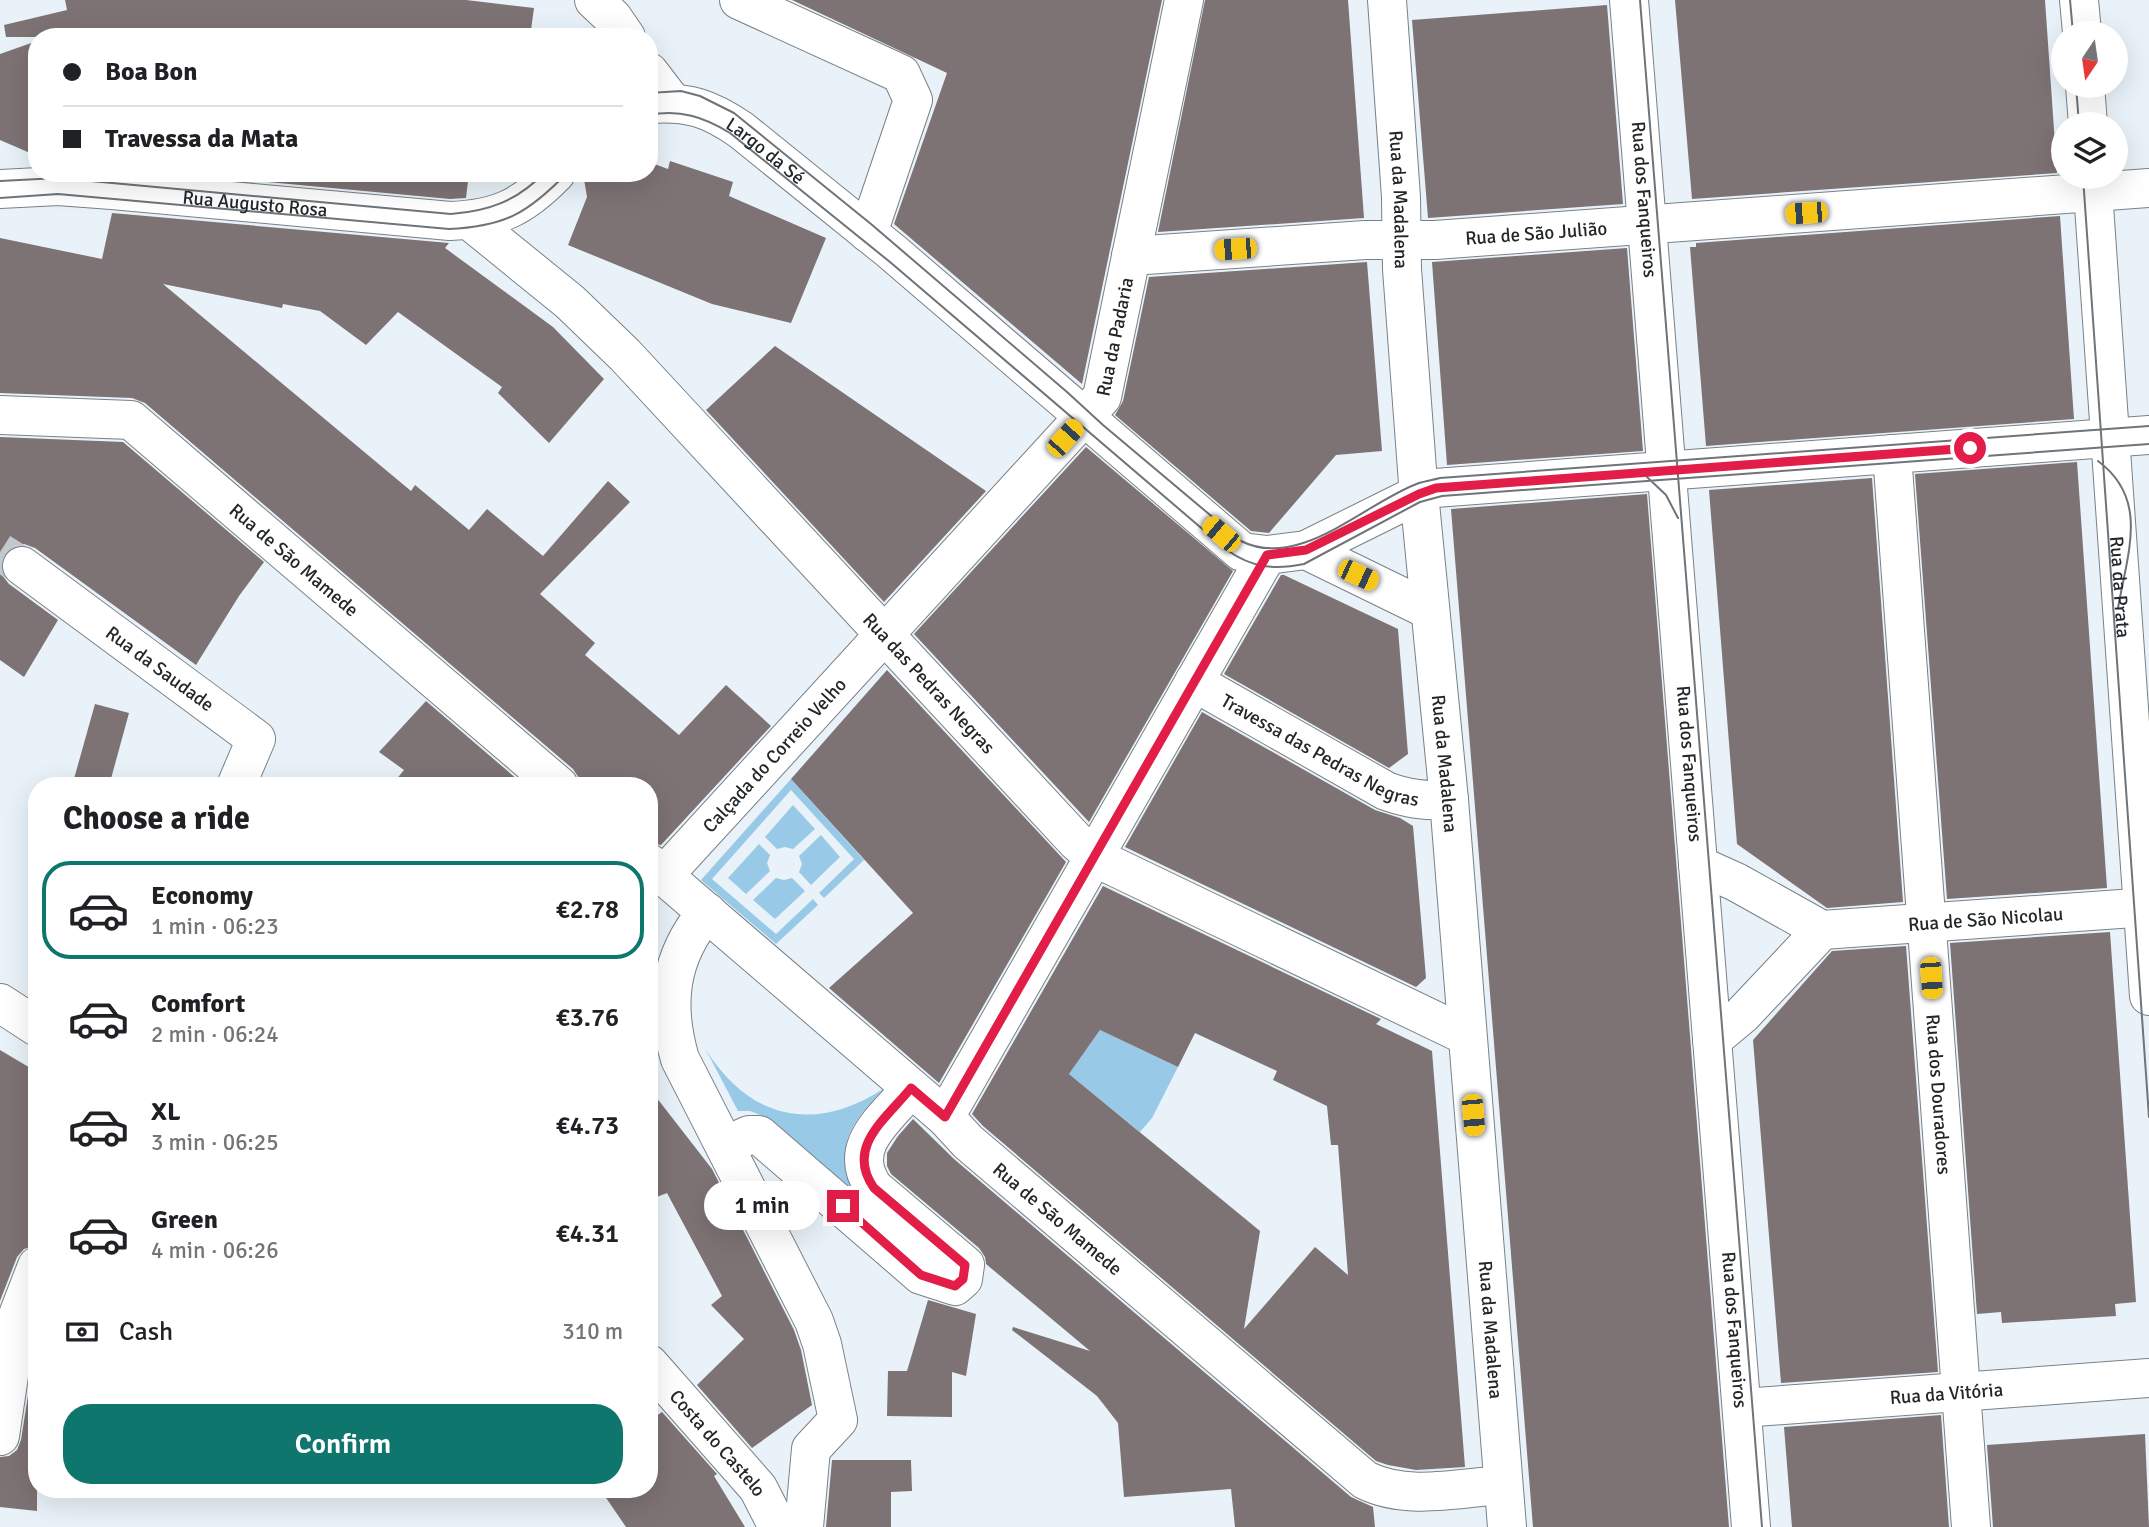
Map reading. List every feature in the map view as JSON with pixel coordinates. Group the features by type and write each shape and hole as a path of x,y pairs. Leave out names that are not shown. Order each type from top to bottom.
{"street":[{"path":"594,0 620,28"},
{"path":"739,0 901,74 913,100 867,233"},
{"name":"Rua da Padaria","path":"884,633 1102,397 1184,0"},
{"name":"Rua da Madalena","path":"1387,0 1403,241 1402,269 1419,494 1449,800 1507,1527"},
{"name":"Rua dos Fanqueiros","path":"1629,0 1751,1527"},
{"path":"2079,0 2081,21"},
{"name":"Largo da Sé","path":"661,103 697,106 720,116 867,233 1242,552 1267,555"},
{"path":"469,220 502,213 546,182"},
{"name":"Rua Augusto Rosa","path":"1,188 58,186 450,221 469,220"},
{"name":"Rua de São Julião","path":"2128,187 2149,188"},
{"name":"Rua de São Julião","path":"1131,256 1647,224 2051,188"},
{"name":"Rua da Prata","path":"2092,189 2146,907 2149,996"},
{"name":"Rua das Pedras Negras","path":"469,220 570,302 625,355 1076,841 1094,857 1467,1036"},
{"name":"Rua de São Mamede","path":"0,415 131,420 548,777"},
{"path":"945,1117 1267,555 1306,550 1436,488 2149,435"},
{"name":"Rua dos Douradores","path":"1892,454 1971,1527"},
{"path":"1306,550 1429,610"},
{"name":"Rua da Saudade","path":"22,566 256,739 240,777"},
{"name":"Calçada do Correio Velho","path":"658,867 884,633"},
{"name":"Travessa das Pedras Negras","path":"1194,682 1386,791 1424,802 1449,800"},
{"path":"1698,865 1736,882 1822,930 1742,1015 1712,1040"},
{"name":"Rua de São Mamede","path":"658,871 945,1117 968,1142 1366,1480 1383,1488 1407,1492 1503,1485"},
{"name":"Rua de São Nicolau","path":"1822,930 2146,907"},
{"path":"706,912 692,929 679,958 671,992 674,1037 680,1059 814,1321 825,1357 838,1420 811,1449 804,1527"},
{"path":"0,1003 28,1021"},
{"path":"725,1146 749,1135 759,1135 921,1275 955,1286 963,1279 965,1265 874,1188 865,1174 863,1153 869,1137 911,1088"},
{"path":"0,1436 18,1315 28,1289"},
{"name":"Costa do Castelo","path":"658,1371 758,1488 778,1527"},
{"name":"Rua da Vitória","path":"1742,1408 2149,1378"}],"shaded area":[{"path":"791,779 864,860 824,898 819,893 854,859 791,790 712,879 776,934 813,899 818,905 776,944 701,880"},
{"path":"793,805 815,829 793,849 777,849 765,837"},
{"path":"821,835 840,857 811,885 799,872 802,864 799,856"},
{"path":"759,844 770,855 767,863 770,871 746,894 728,878"},
{"path":"776,878 792,878 805,891 775,919 753,900"},
{"path":"1100,1030 1178,1067 1152,1118 1140,1132 1069,1074"},
{"path":"705,1048 722,1072 741,1091 762,1104 784,1112 808,1115 832,1112 883,1089 862,1113 847,1141 847,1162 863,1198 765,1117 750,1111 738,1111"}],"building":[{"path":"65,0 466,0 534,8 531,28 28,28 28,37 6,37 4,25 67,10"},
{"path":"792,0 1162,0 1082,384 894,224 947,73"},
{"path":"1205,0 1348,0 1364,218 1158,232"},
{"path":"1675,0 2045,0 2053,112 2051,173 1692,199"},
{"path":"1607,5 1623,204 1428,218 1412,20"},
{"path":"28,44 28,152 0,140 0,54"},
{"path":"670,161 733,182 729,196 826,238 791,323 712,304 568,245 587,197 584,182 658,182 658,165 668,169"},
{"path":"268,182 468,182 466,198 450,199"},
{"path":"112,213 449,243 445,248 553,327 604,379 549,443 498,393 502,387 398,312 366,345 320,311 283,304 282,308 163,284 411,491 415,485 469,530 487,509 543,556 608,481 630,502 540,594 595,643 585,655 679,735 726,685 771,726 661,845 658,844 658,777 578,777 573,769 145,403 132,398 0,393 0,238 102,259"},
{"path":"2060,216 2074,419 1706,446 1690,247 1696,247 1696,243"},
{"path":"1627,248 1643,451 1447,465 1432,262"},
{"path":"1367,262 1382,451 1336,455 1269,533 1251,531 1115,415 1123,401 1149,277"},
{"path":"775,346 986,491 884,602 706,410"},
{"path":"0,437 123,442 264,562 239,596 196,665 35,548 24,544 13,546 4,554 0,564"},
{"path":"1086,447 1233,571 1089,822 914,634"},
{"path":"2077,462 2107,888 1947,899 1915,474"},
{"path":"1872,478 1903,902 1827,908 1737,844 1709,490"},
{"path":"1647,494 1729,1527 1533,1527 1451,509"},
{"path":"0,564 2,575 9,584 58,620 24,677 0,660"},
{"path":"1281,575 1398,629 1408,754 1389,768 1224,674"},
{"path":"887,670 1066,862 939,1083 829,988 913,913 791,779"},
{"path":"426,701 515,777 398,777 404,770 379,752"},
{"path":"95,704 129,713 111,777 75,777"},
{"path":"1202,712 1375,810 1400,818 1413,826 1426,978 1416,987 1125,847"},
{"path":"1103,886 1381,1019 1376,1024 1432,1051 1465,1467 1416,1470 1376,1461 972,1114","holes":["1100,1030 1178,1067 1195,1033 1277,1071 1273,1080 1327,1106 1331,1145 1338,1145 1348,1275 1315,1247 1244,1329 1260,1231 1069,1074"]},
{"path":"2110,932 2136,1302 2115,1304 2116,1316 2002,1323 2001,1312 1977,1314 1950,943"},
{"path":"1906,946 1938,1372 1781,1383 1753,1040 1832,951"},
{"path":"0,1050 28,1067 28,1248 17,1257 0,1301"},
{"path":"658,1100 712,1169 794,1330 801,1350 812,1405 752,1448 697,1385 744,1339 711,1305 722,1296 667,1193 658,1196"},
{"path":"913,1119 954,1159 1351,1497 1373,1507 1375,1527 1235,1527 1231,1489 1124,1497 1118,1423 1097,1396 1012,1330 1013,1327 1090,1351 986,1264 979,1248 891,1174 887,1166 887,1153"},
{"path":"928,1300 976,1314 966,1376 952,1372 952,1417 887,1416 888,1371 907,1371"},
{"path":"28,1395 28,1498 37,1498 37,1511 0,1507 0,1457 9,1456 17,1450"},
{"path":"662,1412 717,1474 714,1476 745,1527 626,1527 606,1498 658,1498 658,1415"},
{"path":"1941,1415 1949,1527 1792,1527 1784,1427"},
{"path":"2145,1434 2149,1527 1993,1527 1987,1445"},
{"path":"832,1460 911,1460 912,1491 891,1492 891,1527 826,1527"}],"tunnel":[{"path":"0,552 22,566"}],"tram line":[{"path":"1640,0 1762,1527"},
{"path":"2070,0 2072,21"},
{"path":"658,92 681,91 700,96 734,113 871,224 1241,541 1263,548 1286,547 1309,541 1399,492 1440,478 2149,426"},
{"path":"2077,98 2078,112"},
{"path":"658,113 691,116 730,133 890,262 1227,550 1245,561 1264,566 1304,564 1420,502 1442,496 2149,444"},
{"path":"0,181 28,180"},
{"path":"102,182 451,214 502,203 535,182"},
{"path":"0,198 58,194 449,229 486,225 515,215 528,208 557,182"},
{"path":"2084,189 2149,1117"},
{"path":"2098,461 2114,476 2124,492 2129,509 2130,546 2118,608"},
{"path":"1647,477 1666,495 1678,518"}],"route":[{"path":"843,1206 921,1275 955,1286 963,1279 965,1265 868,1180 863,1163 866,1143 911,1088 945,1117 1267,555 1306,550 1436,488 1970,448"}]}
